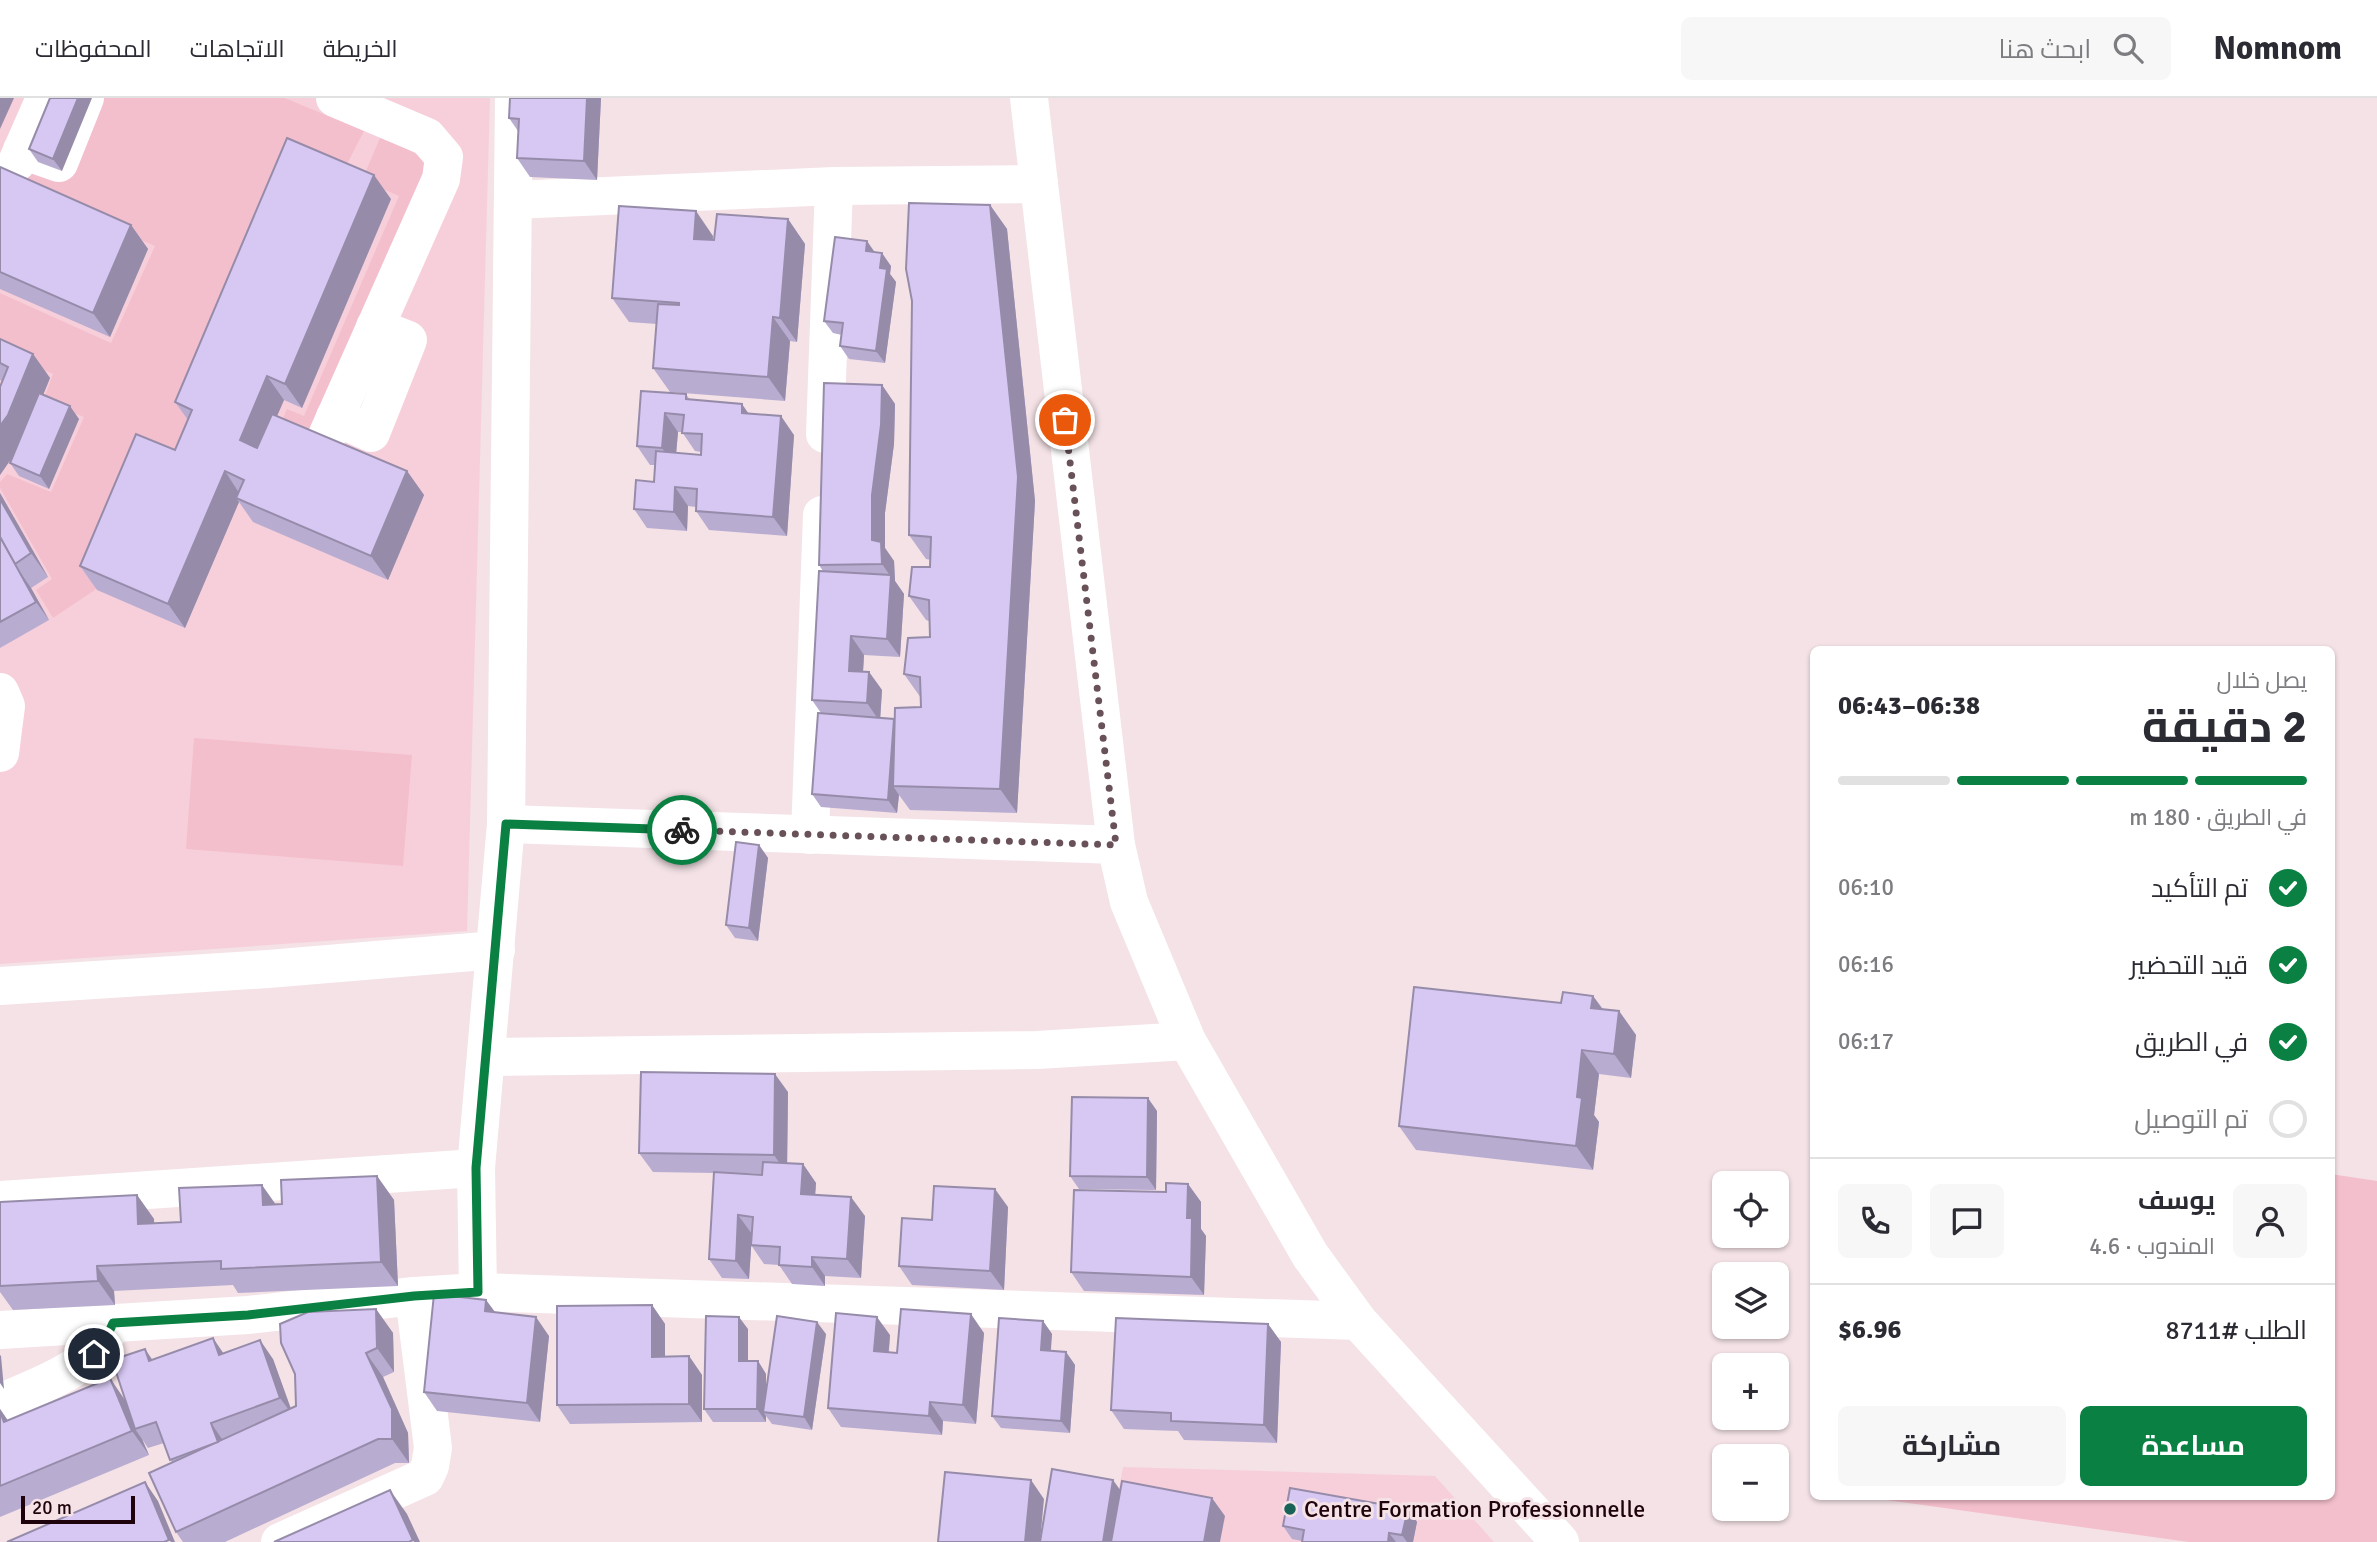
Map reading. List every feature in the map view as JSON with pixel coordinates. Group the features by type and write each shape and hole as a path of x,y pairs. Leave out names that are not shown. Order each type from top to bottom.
{"street":[{"path":"45,98 20,156 59,163 85,98"},
{"path":"331,428 371,433 408,340 375,327 441,179 444,157 426,137 335,98"},
{"path":"478,1292 476,1168 488,1057 506,824 514,98"},
{"path":"1029,98 1116,845 1129,902 1187,1041 1310,1255 1358,1321 1560,1542"},
{"path":"514,201 834,186 1039,184"},
{"path":"810,835 834,186"},
{"path":"0,692 6,705 0,753"},
{"path":"506,824 1116,845"},
{"path":"0,986 268,969 496,950"},
{"path":"488,1057 1037,1050 1187,1041"},
{"path":"0,1200 476,1168"},
{"path":"0,1330 248,1315 414,1296 478,1292 1358,1321"},
{"path":"279,1542 425,1477 433,1448 414,1296"},
{"path":"0,1403 76,1368 105,1341 113,1323"}],"shaded area":[{"path":"0,98 490,98 467,931 0,964"},
{"path":"98,98 285,98 364,131 190,470 152,455 95,590 53,618 36,590 52,579 0,488 0,482 7,474 51,492 84,417 43,401 53,374 0,351 0,293 111,343 155,246 0,179"},
{"path":"380,138 414,152 428,168 315,439 266,457 287,409 304,416 399,196 362,180"},
{"path":"194,738 412,755 403,866 186,849"},
{"path":"2335,1175 2377,1181 2377,1542 2189,1542 1887,1500 2335,1500"},
{"name":"Centre Formation Professionnelle","path":"1123,1467 1435,1476 1494,1542 1109,1542"}],"building":[{"path":"50,98 78,98 53,159 29,149"},
{"path":"510,98 587,98 584,161 517,158 519,119 509,118"},
{"path":"287,138 374,175 285,384 267,376 240,440 257,448 272,414 407,471 371,556 236,498 244,480 225,471 168,604 80,566 136,434 175,450 192,410 175,402"},
{"path":"0,167 131,225 93,313 0,272"},
{"path":"909,203 990,205 1018,477 1000,789 893,786 895,708 921,707 920,677 904,674 908,638 930,637 929,600 909,596 912,567 930,567 931,537 909,535 912,301 906,269"},
{"path":"619,206 696,211 694,239 714,240 717,214 788,219 780,318 773,317 768,377 653,368 658,304 679,303 612,298"},
{"path":"835,237 867,241 866,251 882,253 880,268 887,269 876,351 840,346 843,323 824,321"},
{"path":"0,339 33,354 8,415 0,426 0,387 8,367 0,363"},
{"path":"824,383 882,385 881,425 872,495 872,540 881,542 882,564 819,565"},
{"path":"641,391 686,394 686,399 742,404 742,413 781,416 773,517 696,511 697,489 675,487 674,512 634,509 636,480 654,482 656,451 701,455 702,434 682,433 684,415 665,413 662,448 637,446"},
{"path":"39,393 70,406 40,476 10,463"},
{"path":"0,499 31,553 15,564 0,537"},
{"path":"0,537 36,602 0,622"},
{"path":"819,571 891,575 887,639 851,636 849,671 869,672 867,703 812,700"},
{"path":"818,713 894,719 888,800 812,794"},
{"path":"736,842 759,845 749,928 726,925"},
{"path":"1414,987 1561,1003 1563,992 1593,996 1591,1008 1619,1011 1614,1054 1582,1050 1577,1097 1582,1098 1576,1146 1399,1126"},
{"path":"641,1072 775,1074 774,1155 639,1153"},
{"path":"1072,1097 1148,1098 1147,1177 1070,1176"},
{"path":"763,1162 803,1164 801,1194 851,1197 847,1259 812,1257 812,1267 779,1265 780,1247 751,1245 753,1217 738,1215 736,1261 709,1259 714,1172 762,1175"},
{"path":"377,1176 381,1262 221,1269 221,1261 97,1266 98,1281 0,1286 0,1202 137,1195 138,1224 181,1222 179,1188 262,1185 263,1205 282,1204 281,1180"},
{"path":"1166,1183 1188,1184 1187,1218 1192,1218 1191,1277 1071,1272 1074,1190 1166,1192"},
{"path":"934,1186 995,1189 990,1271 899,1266 902,1218 932,1220"},
{"path":"434,1294 486,1300 485,1311 536,1317 527,1403 424,1392"},
{"path":"652,1305 652,1357 689,1356 689,1404 557,1405 557,1306"},
{"path":"376,1309 377,1348 366,1353 392,1409 392,1439 378,1439 176,1532 149,1473 296,1406 295,1374 281,1343 280,1324 308,1312"},
{"path":"901,1309 971,1314 963,1405 930,1402 929,1416 828,1408 836,1313 877,1317 874,1351 897,1353"},
{"path":"706,1316 739,1317 739,1361 758,1361 757,1409 704,1409"},
{"path":"777,1316 817,1322 804,1417 763,1412"},
{"path":"999,1318 1043,1321 1041,1350 1066,1352 1061,1421 992,1416"},
{"path":"1116,1318 1268,1324 1264,1425 1171,1421 1171,1413 1111,1410"},
{"path":"213,1338 219,1355 260,1340 280,1398 211,1423 218,1442 170,1460 156,1422 135,1429 112,1360 145,1349 149,1361"},
{"path":"110,1378 132,1431 0,1486 0,1412 4,1422"},
{"path":"1052,1469 1113,1480 1103,1542 1040,1542"},
{"path":"945,1472 1031,1480 1025,1542 938,1542"},
{"path":"1122,1481 1212,1498 1204,1542 1111,1542"},
{"path":"145,1482 169,1540 7,1542"},
{"path":"1290,1488 1408,1509 1402,1535 1389,1533 1388,1542 1302,1542 1304,1530 1283,1526"},
{"path":"390,1490 413,1540 409,1542 274,1542"}],"way so far":[{"path":"682,830 1116,845 1065,420"}],"place":[{"name":"Centre Formation Professionnelle","path":"1290,1509"}],"route":[{"path":"94,1354 105,1341 113,1323 248,1315 414,1296 478,1292 476,1168 488,1057 506,824 682,830"}]}
